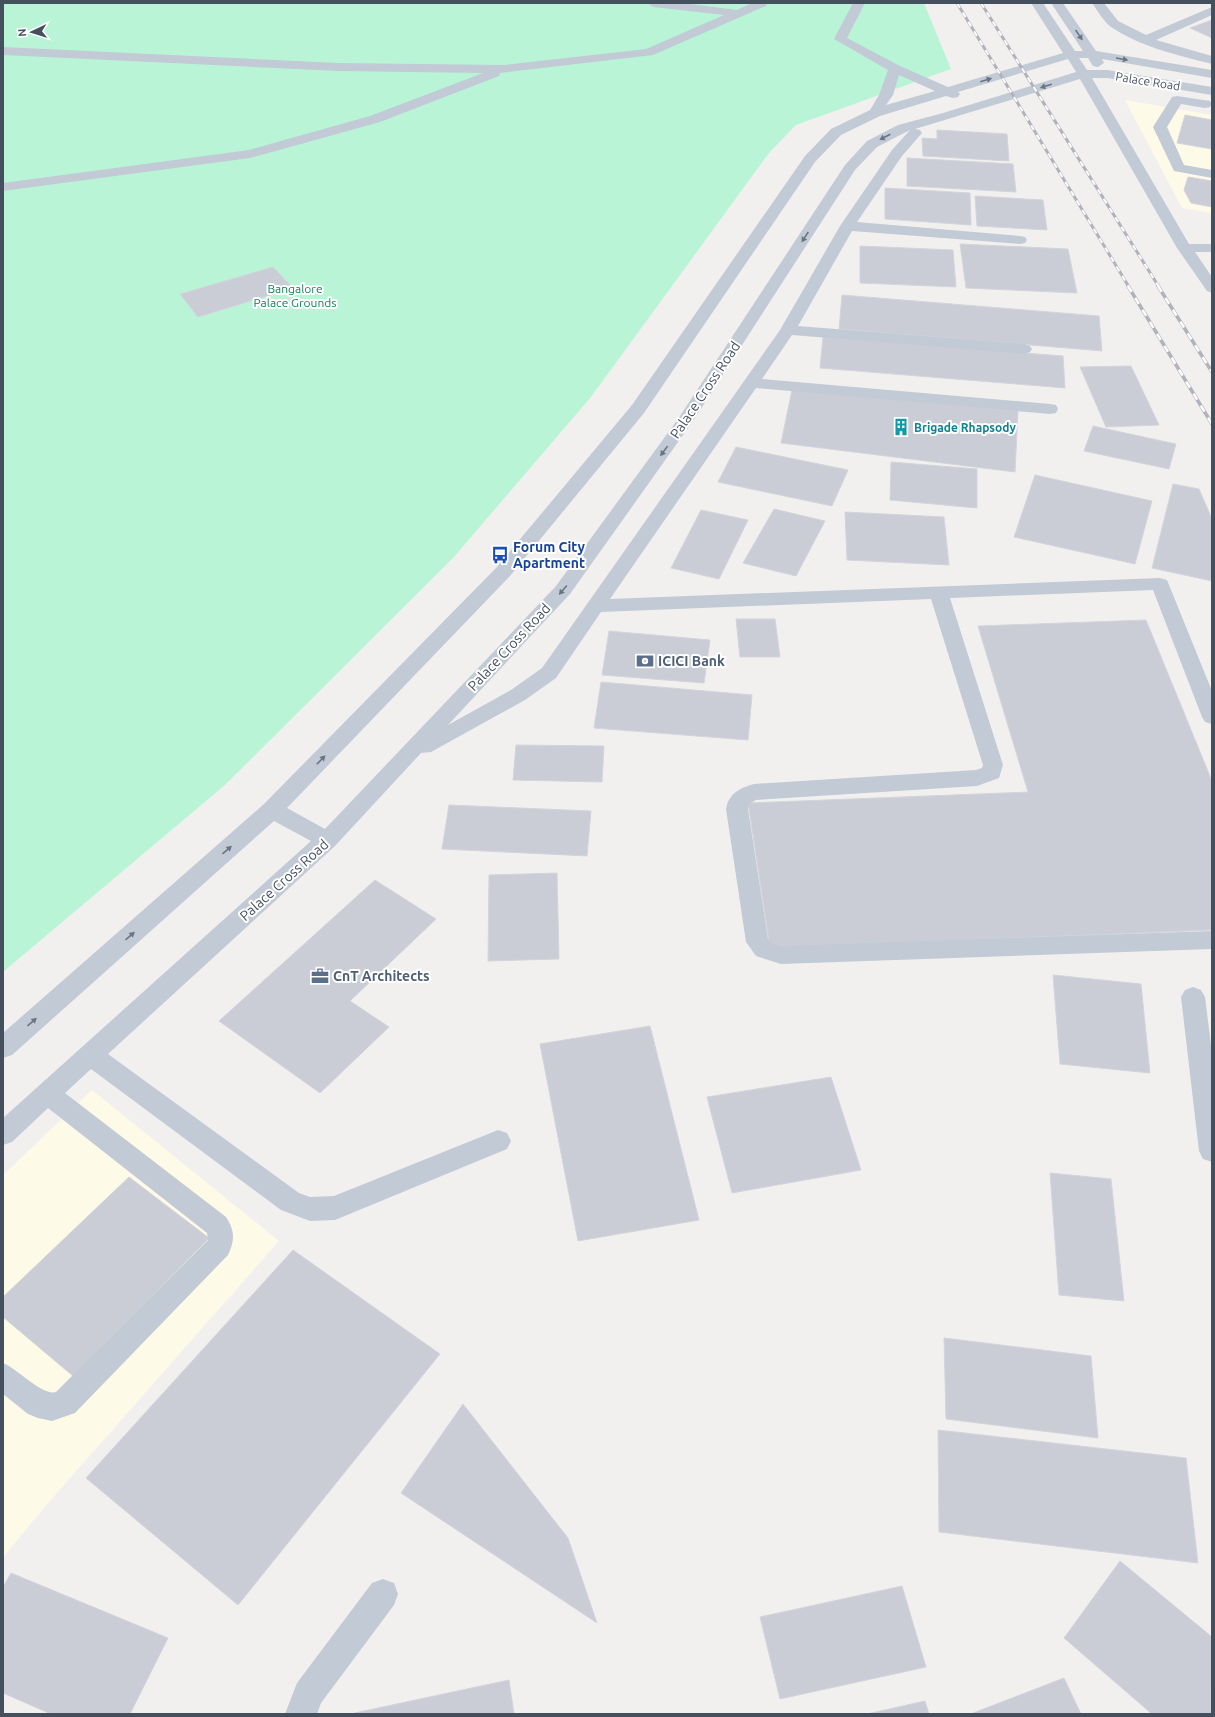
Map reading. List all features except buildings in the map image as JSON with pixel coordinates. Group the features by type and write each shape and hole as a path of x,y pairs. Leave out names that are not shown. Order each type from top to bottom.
{"street":[{"path":"653,3 736,13"},
{"path":"3,51 338,67 504,69 649,52 762,3"},
{"path":"859,3 840,39 895,69 949,91 977,107"},
{"path":"1037,3 1069,55 1099,98 1184,248 1212,288"},
{"path":"1057,3 1107,74"},
{"path":"1098,3 1114,24 1145,40 1156,45 1212,60"},
{"path":"1145,40 1212,11"},
{"path":"3,1048 272,810 502,572 638,409 810,159 836,132 875,113 1069,55 1092,54 1212,74"},
{"path":"3,188 250,154 375,119 504,69"},
{"path":"875,113 886,95 895,69"},
{"name":"Palace Road","path":"977,107 1083,74 1107,74 1212,91"},
{"path":"1212,106 1177,100 1160,127 1179,168 1212,174"},
{"name":"Palace Cross Road","path":"3,1134 327,840 563,590 685,421 850,168 872,144 903,128 977,107"},
{"path":"406,757 518,695 550,673 788,330 847,226 897,153 915,133"},
{"path":"847,226 1020,240"},
{"path":"1184,248 1212,248"},
{"path":"788,330 1024,349"},
{"path":"750,383 1050,409"},
{"path":"597,606 1160,584 1212,717"},
{"path":"938,592 993,765 992,773 976,778 754,792 743,796 738,801 737,809 757,942 764,950 781,955 1212,940"},
{"path":"272,810 327,840"},
{"path":"1193,997 1212,1151"},
{"path":"91,1055 290,1202 310,1209 335,1208 498,1141"},
{"path":"3,1376 38,1404 52,1407 65,1403 219,1246 222,1238 221,1232 217,1226 48,1094"},
{"path":"301,1714 308,1694 383,1594"}],"shaded area":[{"path":"1125,100 1212,115 1212,213 1182,208"},
{"path":"92,1090 279,1241 49,1502 3,1557 3,1175"}],"green space":[{"name":"Bangalore Palace Grounds","path":"3,3 924,3 951,69 796,125 769,153 591,397 454,557 225,785 3,972"}],"railway":[{"path":"957,3 1129,287"},
{"path":"981,3 1159,287"},
{"path":"1128,286 1212,424"},
{"path":"1158,286 1212,372"}],"place":[{"name":"Brigade Rhapsody","path":"901,427"},
{"name":"Forum City Apartment","path":"500,555"},
{"name":"ICICI Bank","path":"645,661"},
{"name":"CnT Architects","path":"320,976"}]}
